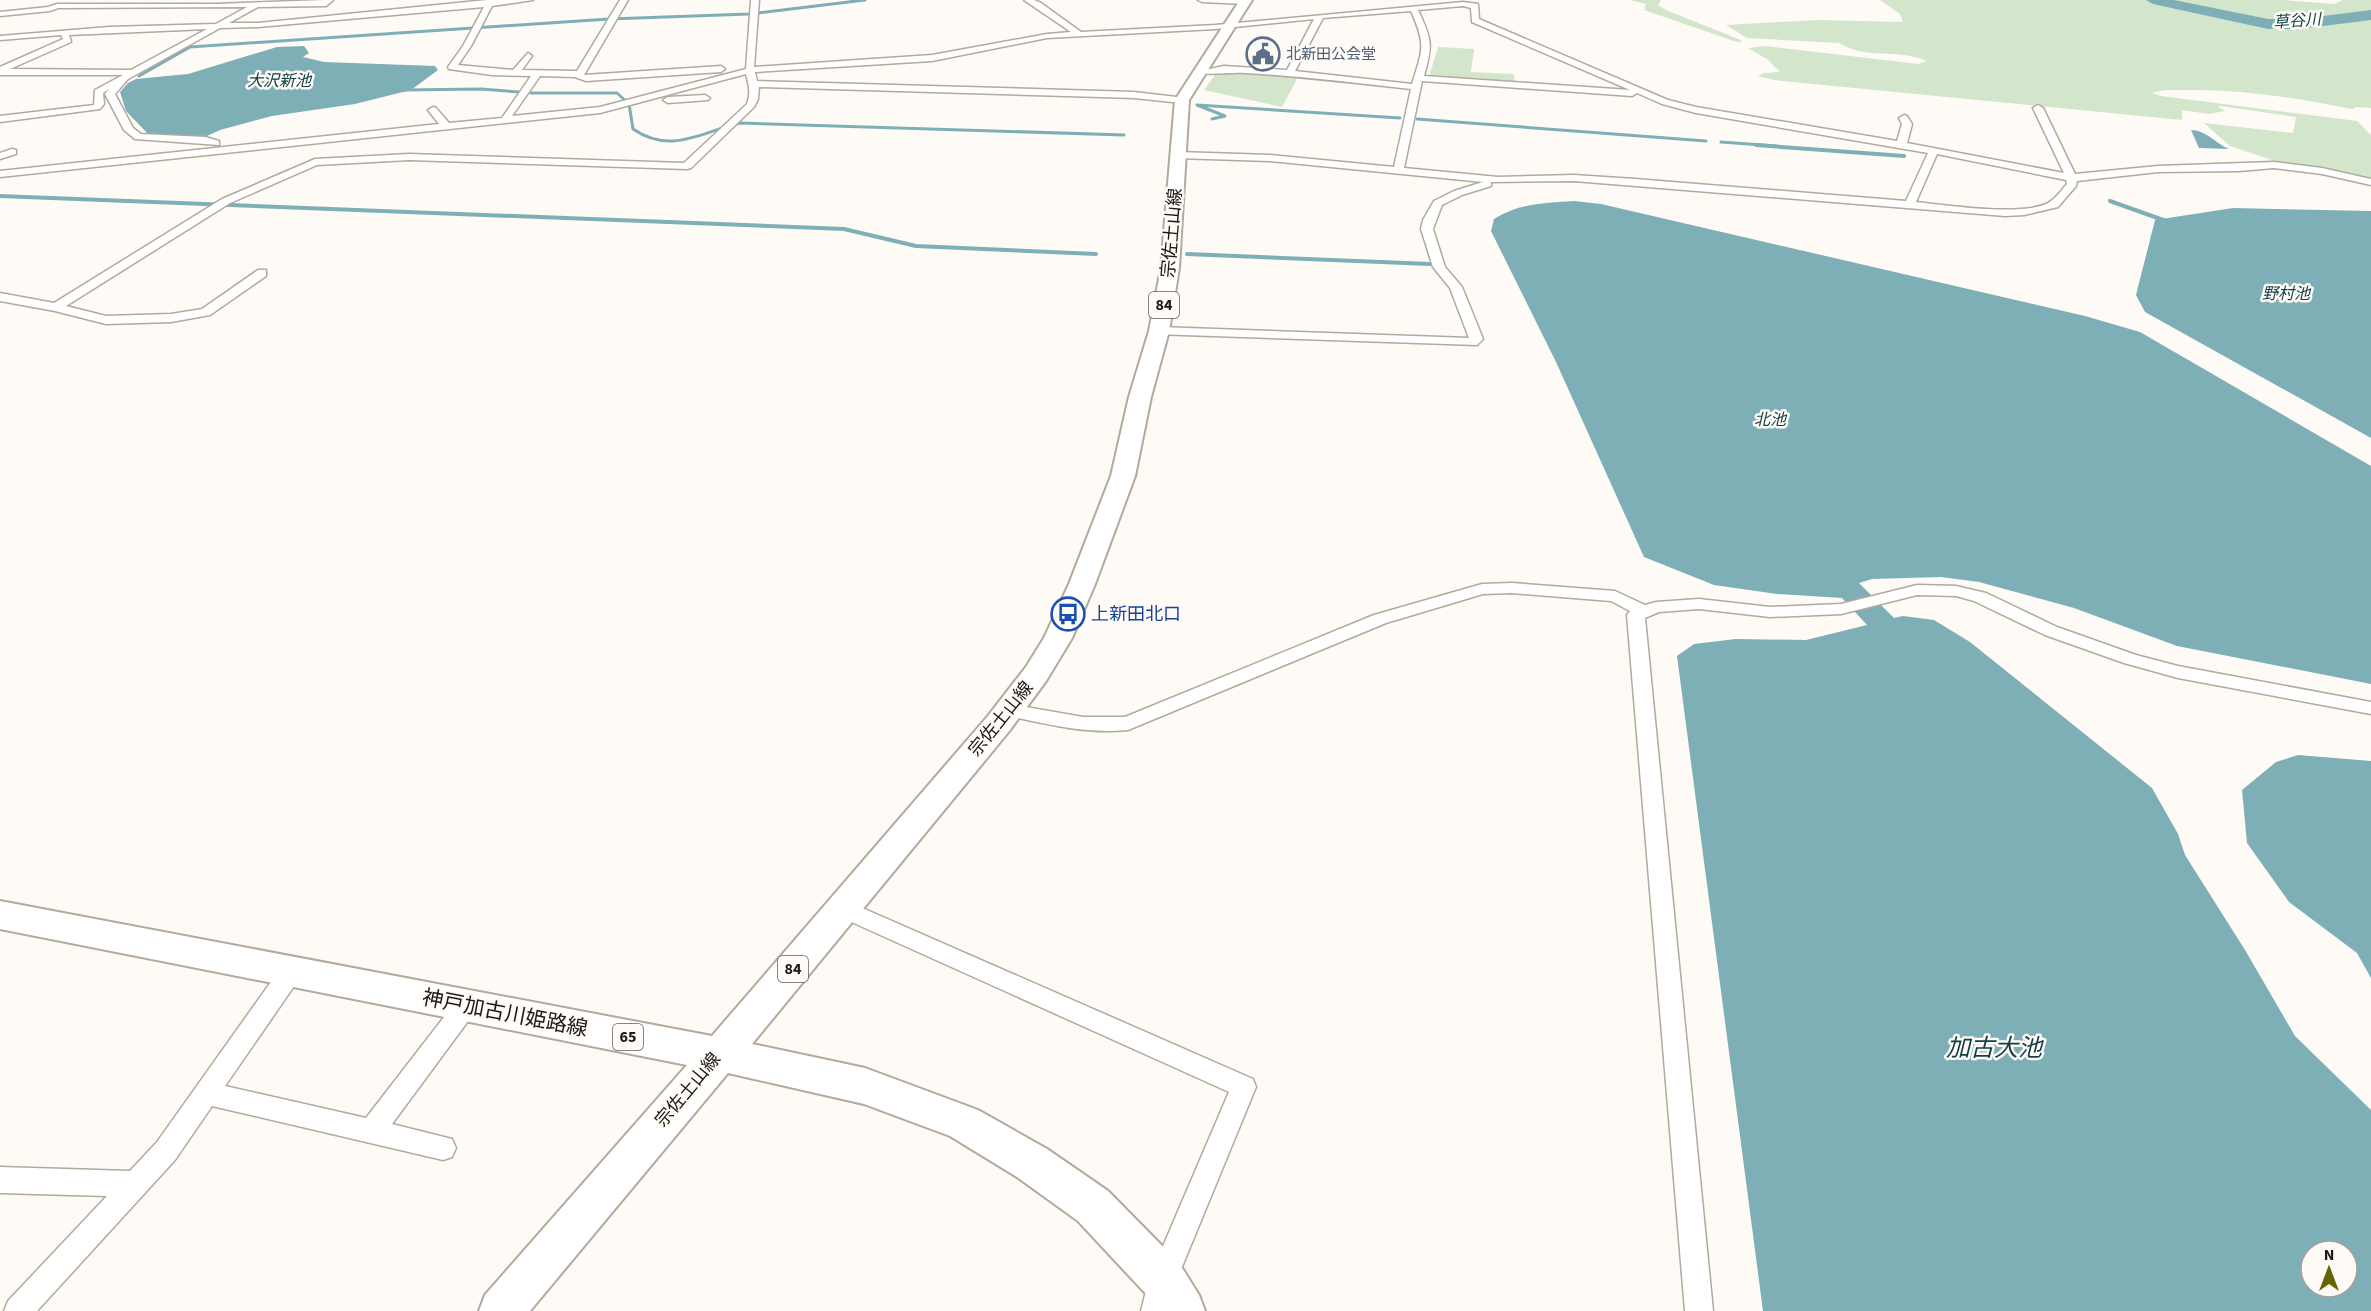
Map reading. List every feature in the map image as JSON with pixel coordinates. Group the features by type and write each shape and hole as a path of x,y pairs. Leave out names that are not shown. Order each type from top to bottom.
{"main road":[{"name":"宗佐土山線","path":"501,1311 844,909 1009,710 1036,674 1058,638 1082,584 1123,476 1140,397 1159,331 1170,268 1182,99 1246,1"},
{"name":"神戸加古川姫路線","path":"0,915 719,1054 865,1086 964,1123 1032,1163 1093,1206 1159,1295 1183,1311"}],"street":[{"path":"0,14 50,9 57,6 326,4 329,0"},
{"path":"0,38 258,25 530,0"},
{"path":"579,74 591,58 624,0"},
{"path":"315,162 410,157 687,166 750,105 755,97 755,84 751,69 754,51 751,45 755,0"},
{"path":"1028,0 1079,34"},
{"path":"1202,0 1246,1"},
{"path":"490,2 467,46 452,68 492,72 579,74 580,77 586,78 613,78 932,58 1034,38 1230,25 1463,4 1475,6 1475,20 1665,102 1705,112 1901,145 2071,178 2158,169 2274,165 2322,171 2371,182"},
{"path":"0,119 97,107 99,105 98,92 109,84 221,26 258,4"},
{"path":"1398,171 1426,51 1426,36 1414,9"},
{"path":"195,16 273,15"},
{"path":"1289,74 1320,16"},
{"path":"0,71 68,40 69,34"},
{"path":"158,36 242,35"},
{"path":"516,72 528,56"},
{"path":"0,174 600,110 751,69"},
{"path":"1199,72 1224,69 1418,83 1646,94"},
{"path":"0,71 135,72"},
{"path":"135,72 110,94 129,130 138,137 146,139 205,140 215,143 212,150"},
{"path":"482,82 492,72"},
{"path":"505,120 537,74"},
{"path":"755,84 1134,95 1182,99"},
{"path":"634,101 705,98"},
{"path":"1177,155 1270,159 1498,180 1602,179 1909,206 2024,212 2054,205 2072,184 2038,108"},
{"path":"433,110 445,125"},
{"path":"1901,145 1907,124 1904,118"},
{"path":"56,307 226,201 315,162 353,135"},
{"path":"1909,206 1934,151"},
{"path":"0,156 12,152"},
{"path":"1159,331 1472,342 1476,339 1456,287 1439,267 1427,229 1431,214 1438,203 1458,193 1498,180"},
{"path":"3,299 56,307 106,320 171,318 206,312 262,273"},
{"path":"1009,710 1088,726 1128,723 1380,619 1482,590 1512,588 1615,596 1644,612"},
{"path":"1699,1311 1636,615 1656,607 1699,604 1770,612 1841,609 1917,590 1956,591 1980,597 2051,631 2130,659 2178,672 2371,708"},
{"path":"844,909 1244,1088 1159,1295"},
{"path":"18,1311 166,1150 291,972"},
{"path":"372,1131 466,1006"},
{"path":"205,1093 443,1148"},
{"path":"0,1180 135,1185"}],"green space":[{"path":"1630,0 1661,0 1658,5 1666,10 1743,41 1737,42 1644,10 1646,4"},
{"path":"1880,0 2284,0 2334,4 2343,0 2371,0 2371,108 2352,109 2290,98 2227,91 2168,90 2152,93 2357,121 2371,135 2371,180 2278,162 2230,146 2204,123 2293,133 2296,117 2221,106 2218,107 2225,111 2209,114 2182,110 2182,120 1774,80 1758,76 1764,73 1780,72 1767,59 1748,48 1765,46 1918,64 1927,61 1905,55 1860,51 1839,43 1747,38 1726,25 1818,20 1903,22 1900,14"},
{"path":"1438,47 1474,49 1471,72 1514,74 1515,83 1429,77"},
{"path":"1231,71 1294,76 1297,79 1282,107 1204,90 1215,75"}],"water":[{"name":"大沢新池","path":"304,46 309,53 303,57 324,62 435,66 438,70 411,90 355,104 272,116 220,130 205,137 149,135 126,111 120,92 128,83 136,79 188,74 277,47"},
{"path":"2191,130 2206,134 2229,149 2199,148"},
{"path":"1574,201 1601,204 2085,316 2140,332 2371,466 2371,684 2177,646 2074,608 1979,582 1941,577 1872,579 1859,583 1894,618 1903,616 1934,620 1970,642 2152,788 2178,834 2185,855 2245,950 2295,1036 2371,1110 2371,1311 1763,1311 1677,656 1694,644 1736,639 1806,640 1867,625 1842,598 1777,594 1714,585 1644,557 1556,362 1491,231 1494,219 1513,210 1533,205"},
{"name":"野村池","path":"2233,208 2371,211 2371,438 2145,312 2136,295 2155,220"},
{"path":"2298,755 2371,761 2371,978 2357,953 2289,902 2247,843 2242,790 2276,762"}],"waterway":[{"path":"139,76 190,47 609,19 749,14 865,0"},
{"name":"草谷川","path":"2153,0 2268,24 2299,24 2371,15"},
{"path":"403,90 481,89 519,92"},
{"path":"531,93 617,93 629,104 633,129 647,137 673,141 740,123 1124,135"},
{"path":"1212,119 1225,116 1197,105 1400,118"},
{"path":"1417,119 1706,141"},
{"path":"1721,142 1776,146"},
{"path":"1756,145 1904,156"},
{"path":"0,196 844,229 916,246 1096,254"},
{"path":"2110,201 2166,221"},
{"path":"1187,254 1430,264"}],"place":[{"name":"北新田公会堂","path":"1263,54"},
{"name":"上新田北口","path":"1068,614"}],"water label":[{"name":"北池","path":"1770,420"},
{"name":"加古大池","path":"1994,1048"}]}
